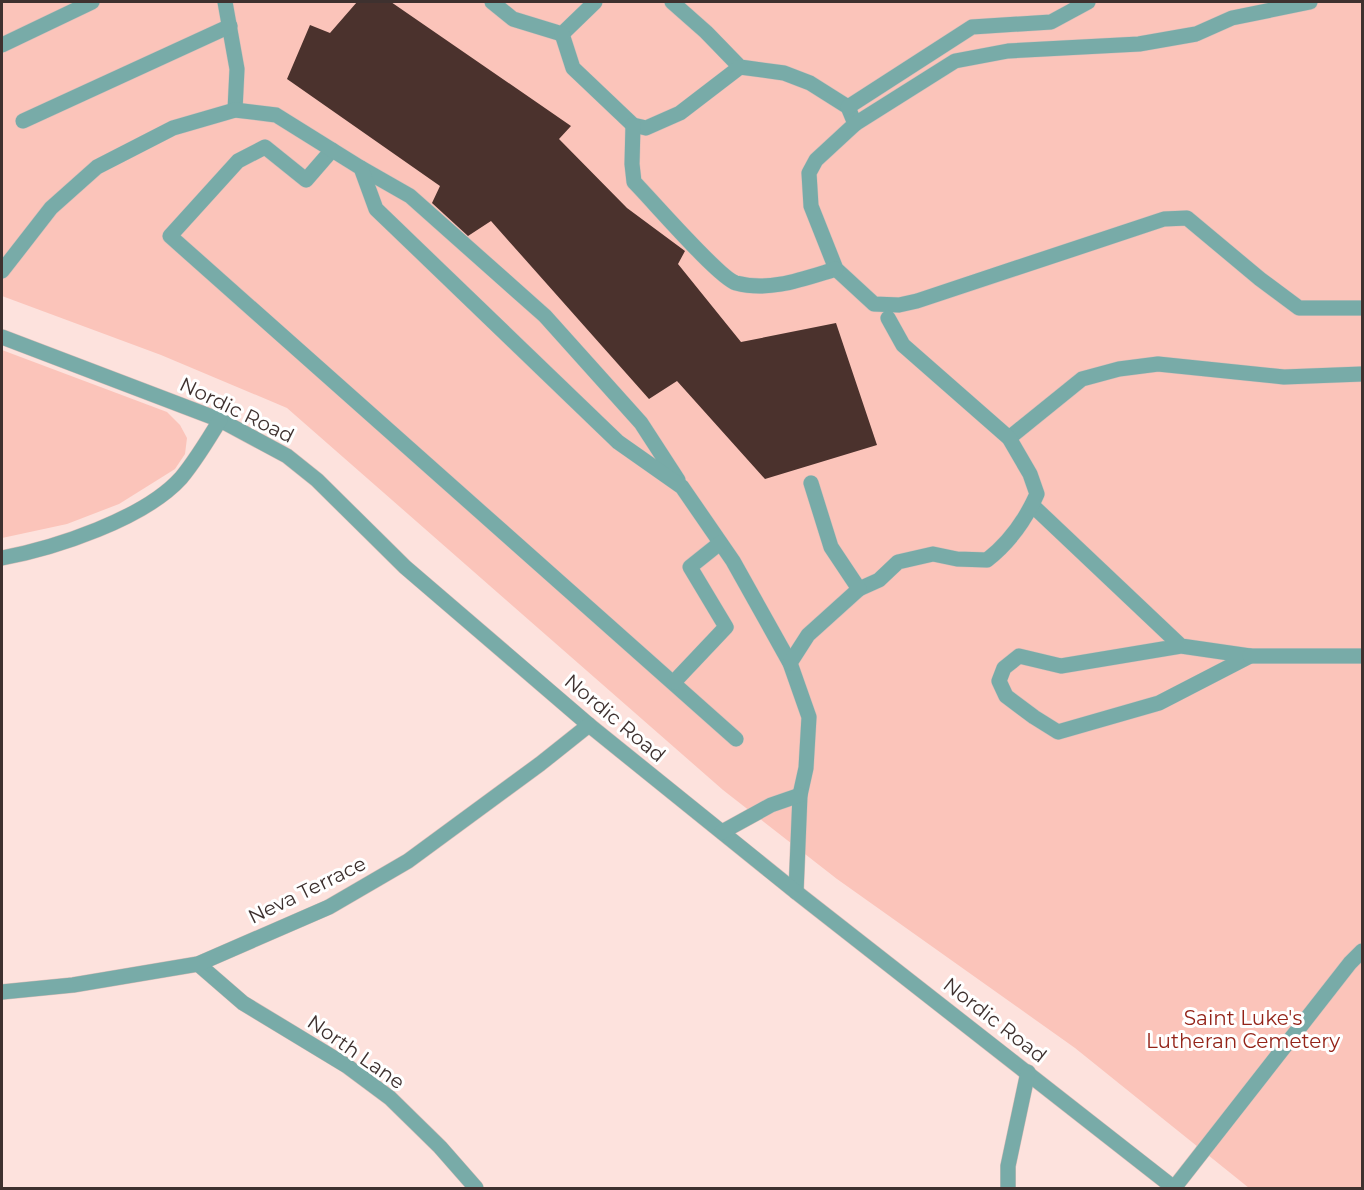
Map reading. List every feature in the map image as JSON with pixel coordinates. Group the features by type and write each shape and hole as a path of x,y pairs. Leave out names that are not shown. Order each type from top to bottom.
{"street":[{"path":"2,45 92,2"},
{"path":"225,2 237,69 235,110"},
{"path":"492,2 513,19 562,34"},
{"path":"562,34 595,2"},
{"path":"672,2 706,32 740,67 784,73 810,83 848,106 855,124"},
{"path":"848,106 972,27 1051,22 1088,2"},
{"path":"790,663 808,635 859,589 879,580 898,562 933,554 957,559 987,560 1014,535 1037,494 1030,474 1009,438 903,345 888,318 836,269 811,206 809,173 816,160 855,124 955,61 1008,51 1139,44 1196,34 1232,18 1310,2"},
{"path":"23,121 230,26"},
{"path":"562,34 573,68 633,125 646,128 680,113 740,67"},
{"path":"2,271 51,208 98,167 173,128 235,110 276,115 410,196 545,316 642,423 682,487 733,561 790,663 809,717 806,768 800,795 796,892"},
{"path":"633,125 634,182 714,266 733,282 765,286 785,284 836,269"},
{"path":"332,150 306,180 264,147 238,160 170,236 736,738"},
{"path":"361,168 376,209 618,442 682,487"},
{"path":"874,304 899,305 917,301 1164,219 1187,218 1260,279 1299,308 1362,308"},
{"path":"888,318 899,305"},
{"name":"Nordic Road","path":"2,336 220,420 287,456 317,480 405,567 589,725 796,892 1174,1188"},
{"path":"1009,438 1082,378 1119,369 1158,364 1284,377 1362,374"},
{"path":"2,558 71,540 150,502 179,480 197,458 220,420"},
{"path":"811,483 831,547 859,589"},
{"path":"1032,505 1181,646"},
{"path":"674,682 726,627 690,567 720,543"},
{"path":"1250,656 1159,703 1058,732 1006,696 999,681 1004,668 1019,656 1061,666 1181,646 1250,656 1362,656"},
{"name":"Neva Terrace","path":"2,992 73,985 198,964 329,907 408,861 589,725"},
{"path":"722,832 771,805 800,795"},
{"path":"1174,1188 1350,963 1362,951"},
{"name":"North Lane","path":"198,964 243,1003 347,1066 390,1098 441,1147 476,1188"},
{"path":"1008,1188 1008,1166 1028,1072"}],"green space":[{"name":"Saint Luke's Lutheran Cemetery","path":"2,2 1362,2 1362,1188 1249,1188 1075,1048 837,879 723,790 287,408 161,355 2,296"},
{"path":"2,350 167,412 180,425 187,438 185,454 175,469 119,504 67,524 2,538"}],"building":[{"path":"357,2 391,2 571,126 559,139 627,208 685,251 678,264 741,342 836,323 877,445 765,479 677,381 649,399 491,221 468,236 432,203 440,186 287,79 310,25 330,33"}]}
